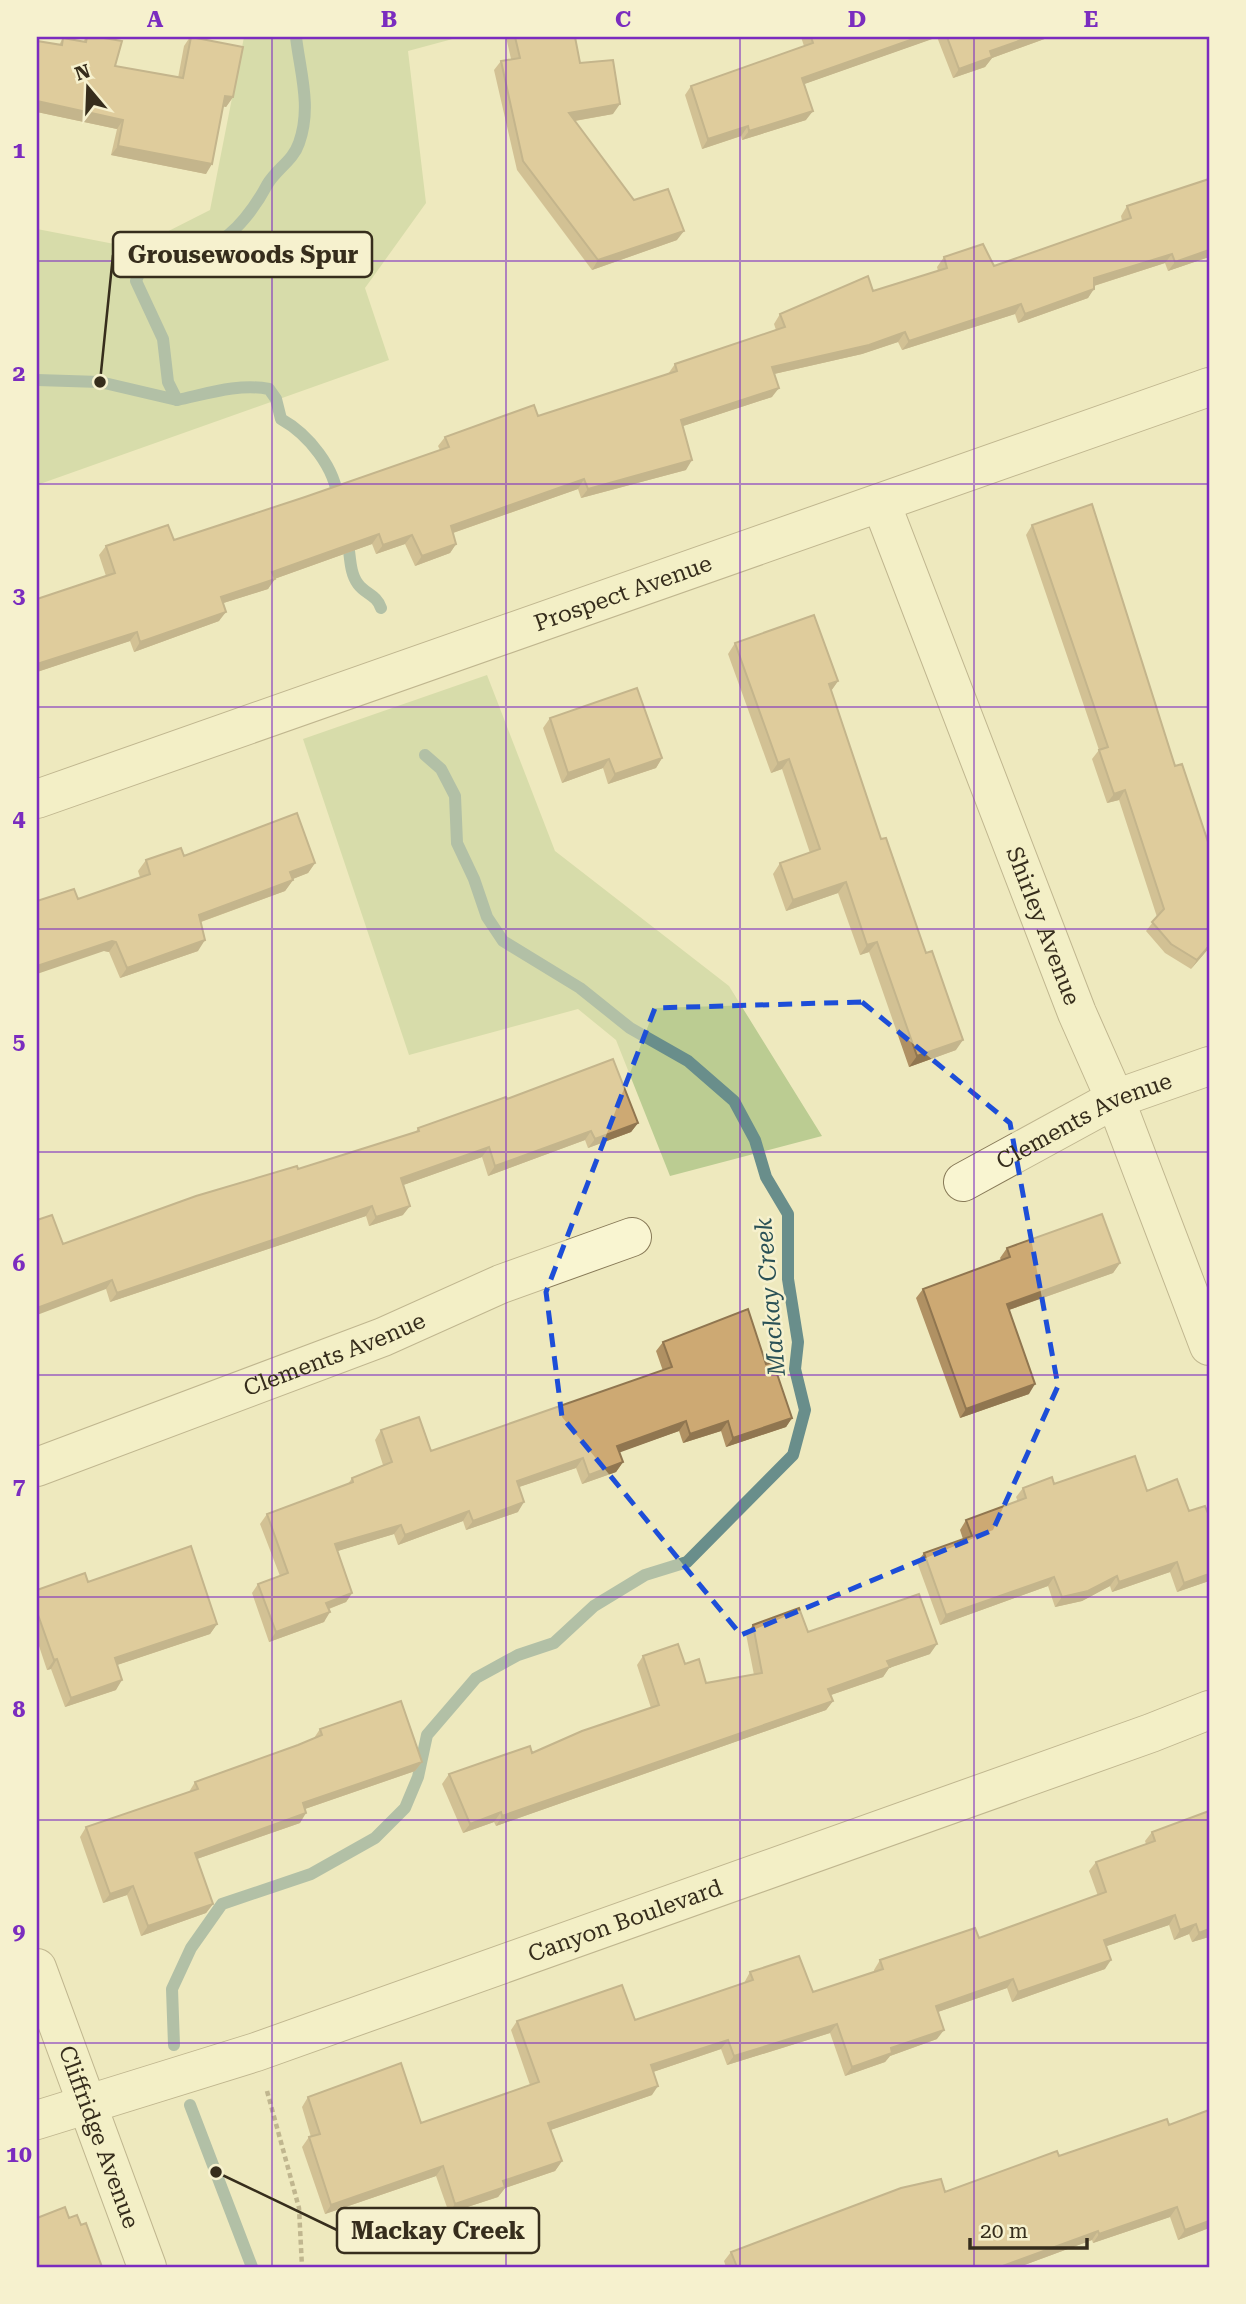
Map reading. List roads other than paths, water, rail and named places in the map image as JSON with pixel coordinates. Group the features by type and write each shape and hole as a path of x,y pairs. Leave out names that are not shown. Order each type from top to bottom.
{"street":[{"name":"Prospect Avenue","path":"37,799 1209,387"},
{"name":"Shirley Avenue","path":"881,503 1077,1013 1115,1099 1209,1346"},
{"name":"Clements Avenue","path":"963,1182 1115,1099 1209,1066"},
{"name":"Clements Avenue","path":"37,1467 383,1337 501,1284 632,1237"},
{"name":"Canyon Boulevard","path":"37,2120 256,2052 1209,1710"},
{"name":"Cliffridge Avenue","path":"37,1968 147,2267"}],"waterway":[{"name":"Mackay Creek","path":"296,37 305,116 303,130 293,155 271,179 245,218 230,234 210,244 183,243 160,250 143,266 136,281 163,339 168,382 177,400 234,388 269,389 276,399 281,419 301,433 319,453 332,476 338,501"},
{"path":"37,380 100,382 177,400"},
{"name":"Mackay Creek","path":"346,535 355,579 377,600 381,608"},
{"name":"Mackay Creek","path":"174,2045 172,1989 191,1948 222,1904 311,1874 375,1838 405,1808 418,1777 427,1735 476,1678 518,1655 554,1643 594,1606 645,1575 687,1562 793,1455 805,1410 795,1369 798,1342 788,1279 788,1214 766,1177 755,1140 734,1101 688,1061 630,1028 580,988 503,941 487,917 474,879 457,843 455,796 441,769 425,755"},
{"name":"Mackay Creek","path":"190,2105 252,2267"}],"place":[{"name":"Grousewoods Spur","path":"100,382"},
{"name":"Mackay Creek","path":"216,2172"}]}
